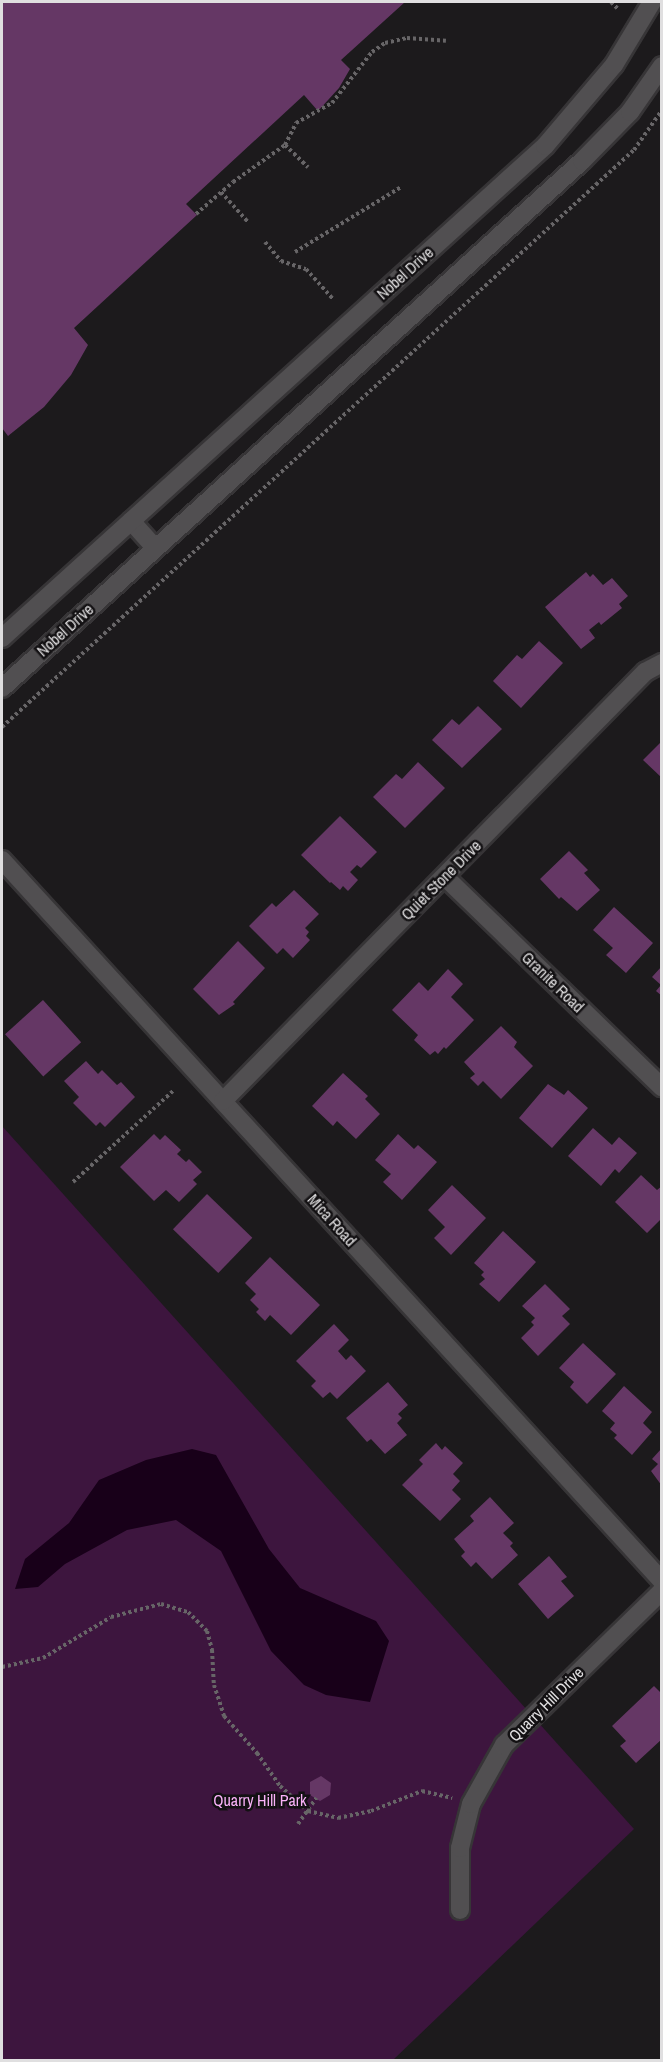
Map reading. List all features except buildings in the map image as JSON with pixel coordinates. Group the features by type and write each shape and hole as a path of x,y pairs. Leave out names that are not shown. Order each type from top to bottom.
{"street":[{"name":"Nobel Drive","path":"2,638 545,146 614,65 652,2"},
{"name":"Nobel Drive","path":"2,688 582,161 630,112 662,66"},
{"path":"131,521 155,548"},
{"name":"Quiet Stone Drive","path":"223,1101 645,672 662,663"},
{"name":"Mica Road","path":"2,860 662,1581"},
{"name":"Granite Road","path":"445,877 662,1088"},
{"name":"Quarry Hill Drive","path":"460,1910 460,1848 471,1804 504,1745 662,1591"}],"path":[{"path":"611,2 619,10"},
{"path":"196,214 221,192 285,145 296,123 332,103 372,52 385,43 407,38 446,41"},
{"path":"2,727 627,157 662,110"},
{"path":"285,145 308,167"},
{"path":"295,252 401,188"},
{"path":"221,192 249,222"},
{"path":"265,242 281,261 306,269 333,298"},
{"path":"73,1182 173,1091"},
{"path":"2,1667 43,1658 111,1617 161,1604 188,1612 207,1631 212,1650 214,1685 224,1716 257,1753 280,1786 308,1811 338,1818 371,1811 422,1791 471,1804"},
{"path":"298,1824 316,1798"}],"green space":[{"name":"Quarry Hill Park","path":"2,1126 634,1829 393,2060 2,2060"}],"shaded area":[{"path":"192,1449 216,1455 269,1549 300,1588 376,1621 389,1641 370,1702 326,1695 304,1685 271,1651 221,1551 176,1520 127,1530 65,1564 38,1587 15,1589 25,1559 69,1523 99,1480 146,1460"}]}
